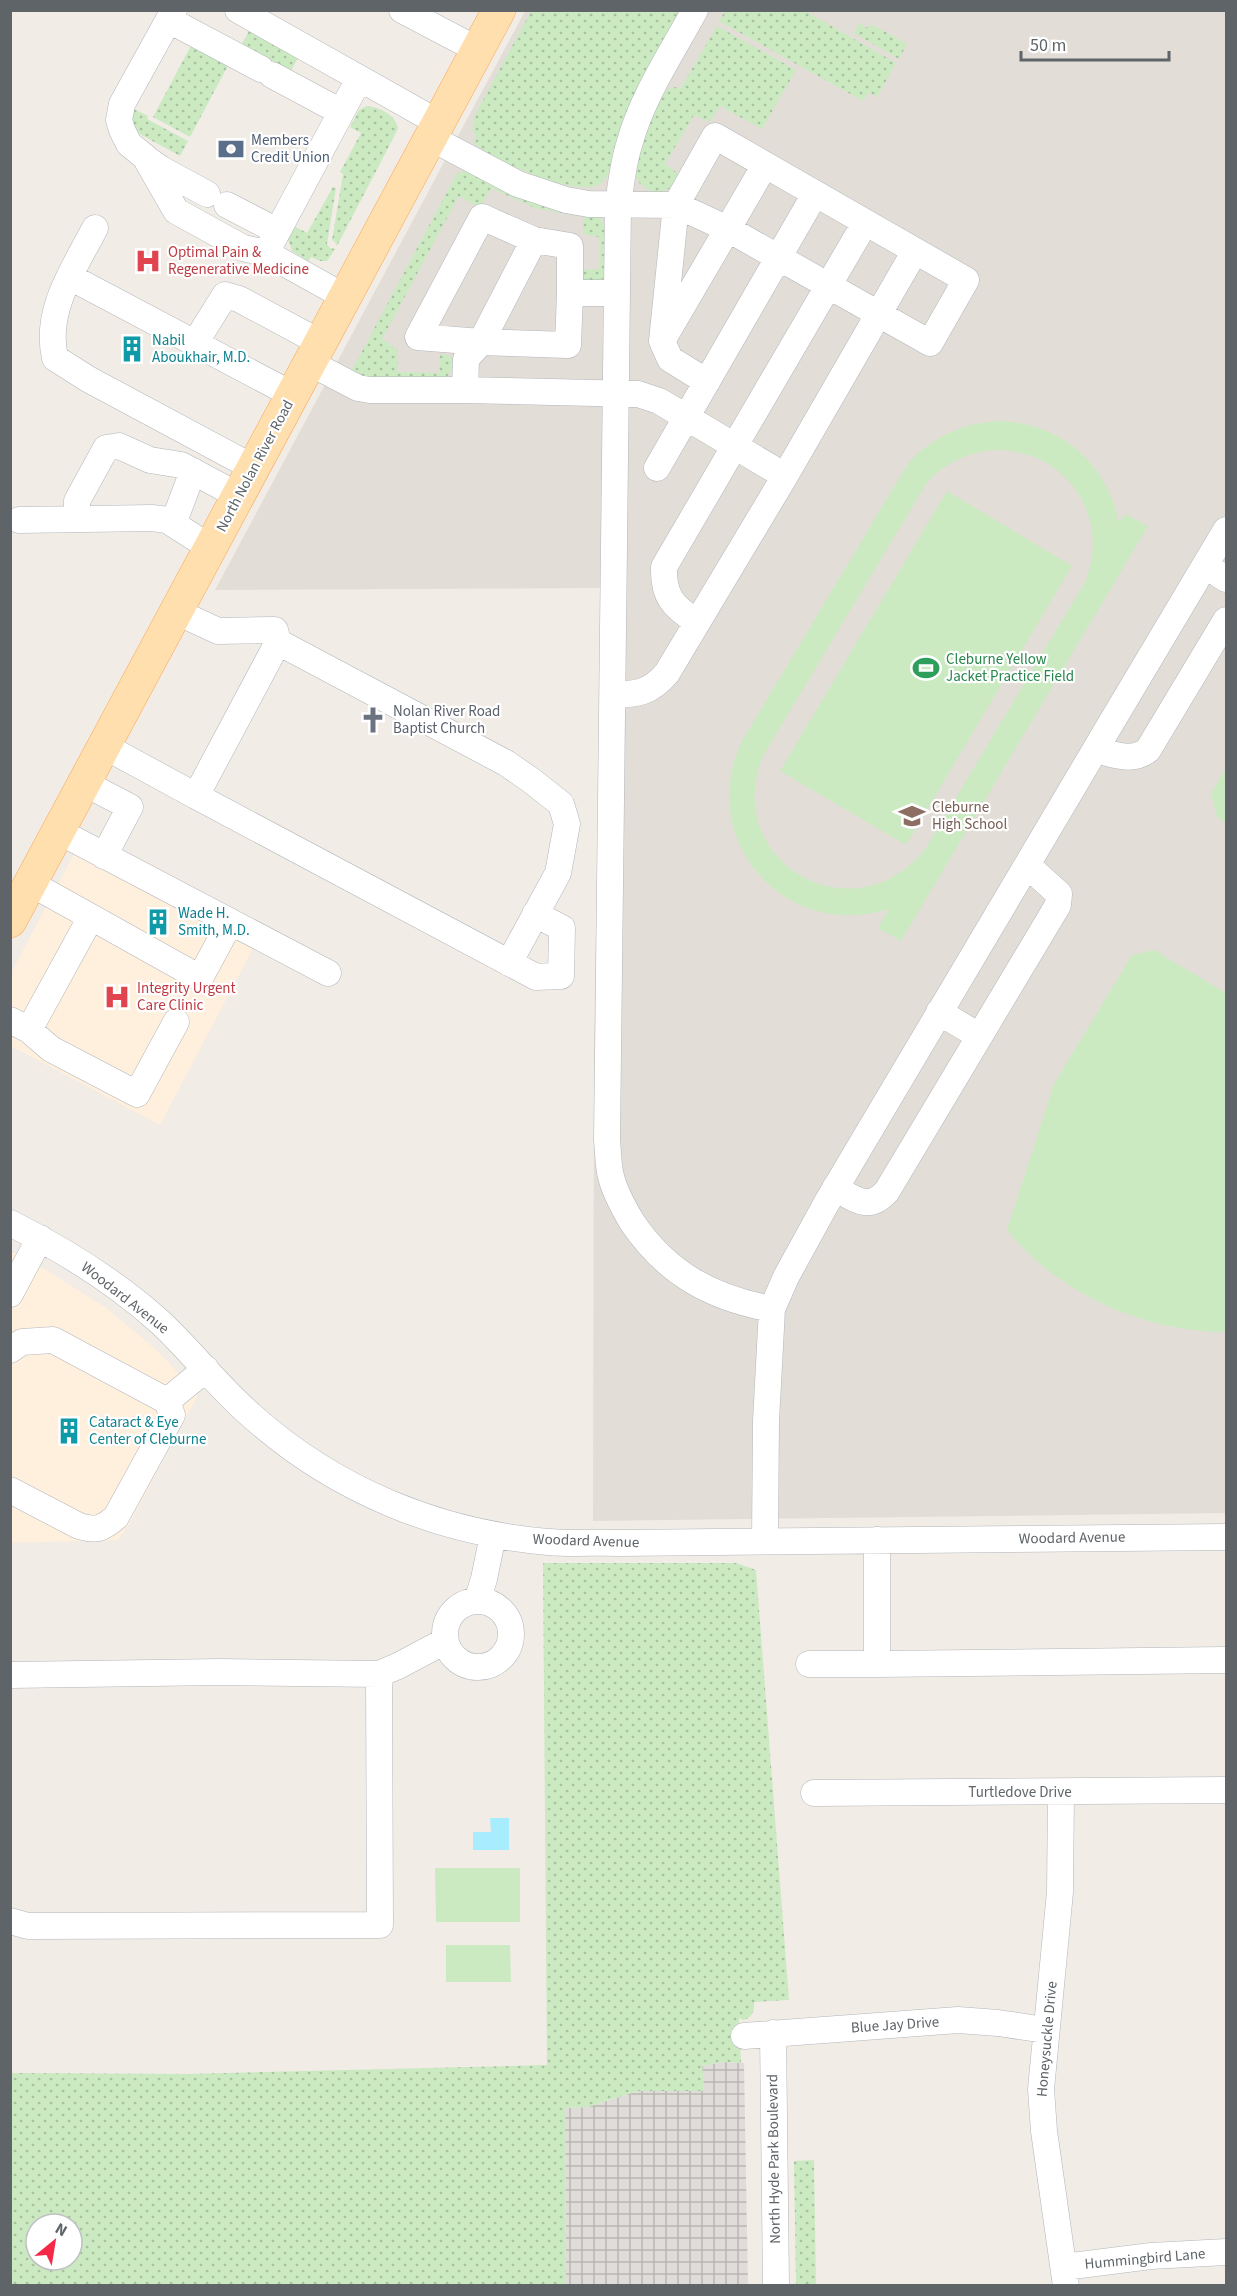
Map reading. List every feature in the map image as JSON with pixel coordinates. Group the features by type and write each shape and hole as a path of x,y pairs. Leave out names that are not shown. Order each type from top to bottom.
{"main road":[{"name":"North Nolan River Road","path":"10,921 499,10"}],"street":[{"path":"238,10 348,70 518,184 566,200 589,204 676,205 728,229 930,343 966,280 715,136 676,205 662,341 670,359 707,382"},
{"path":"402,10 429,19 478,50"},
{"path":"695,10 638,118 622,172 618,205 607,1140 610,1173 623,1208 644,1240 672,1269 710,1292 754,1306 772,1309"},
{"path":"341,112 267,72 171,15 122,104 119,120 129,144 145,157 161,169 217,200 345,297"},
{"path":"145,157 176,211 243,248 271,242 359,79"},
{"path":"662,341 765,165"},
{"path":"657,468 815,194"},
{"path":"482,217 534,240 570,246 568,345 418,337 482,217"},
{"path":"697,622 679,610 671,600 666,590 664,567 865,222"},
{"path":"95,228 54,314 52,344 55,357 246,482"},
{"path":"465,390 466,359 481,342 534,240"},
{"path":"613,695 635,694 657,685 675,660 880,315 915,251"},
{"path":"70,277 293,395"},
{"path":"570,293 617,293"},
{"path":"195,343 225,295 239,299 315,353 357,388 638,394 659,401 785,476"},
{"path":"77,519 77,501 106,448 119,446 150,460 181,465 194,471 246,482"},
{"path":"173,524 194,471"},
{"path":"19,520 152,518 167,520 212,548"},
{"path":"765,1541 766,1421 772,1309 786,1277 939,1012 1095,750 1216,572 1227,530"},
{"path":"177,612 218,631 276,630 278,642 196,796"},
{"path":"1095,750 1128,758 1140,756 1148,750 1227,620"},
{"path":"278,642 506,763 561,804 567,824 558,873 509,963"},
{"path":"104,746 536,977 561,976 562,928 535,914"},
{"path":"84,783 130,807 104,856"},
{"path":"58,831 328,973"},
{"path":"836,1188 864,1203 872,1203 880,1199 910,1154 1058,905 1059,894 1027,865"},
{"path":"30,884 200,978 226,930"},
{"path":"91,917 20,1025 51,1049 137,1094 176,1022"},
{"path":"939,1012 979,1036"},
{"name":"Woodard Avenue","path":"10,1223 87,1266 137,1304 160,1323 251,1416 274,1436 331,1474 396,1507 493,1535 549,1542 1227,1537"},
{"path":"10,1294 40,1238"},
{"path":"10,1350 22,1342 53,1340 167,1401 172,1415 116,1517 105,1527 91,1529 79,1526 10,1490"},
{"path":"167,1401 206,1370"},
{"path":"477,1601 493,1535"},
{"path":"877,1540 877,1664"},
{"path":"477,1601 495,1607 507,1620 511,1632 504,1655 494,1663 482,1667 470,1666 459,1661 450,1652 445,1641 447,1622 452,1614 459,1607 477,1601"},
{"path":"10,1675 220,1672 379,1674 445,1641"},
{"path":"809,1664 1227,1660"},
{"path":"10,1921 28,1926 380,1925 379,1674"},
{"name":"Turtledove Drive","path":"814,1793 1227,1790"},
{"name":"Honeysuckle Drive","path":"1061,1792 1060,1892 1041,2089 1042,2116 1065,2276"},
{"name":"Blue Jay Drive","path":"744,2036 958,2020 1045,2030"},
{"name":"North Hyde Park Boulevard","path":"773,2033 776,2286"},
{"name":"Hummingbird Lane","path":"1065,2276 1161,2256 1227,2252"}],"shaded area":[{"name":"Cleburne High School","path":"525,11 1226,11 1226,1513 593,1521 594,1042 602,588 215,590"},
{"path":"76,850 255,945 160,1125 11,1046 11,973"},
{"path":"10,1251 48,1271 108,1309 159,1352 198,1395 130,1523 118,1540 11,1543"},
{"path":"722,2062 744,2063 748,2285 566,2285 565,2108 588,2107 638,2091 704,2091 702,2066"}],"green space":[{"path":"531,11 682,11 632,102 619,134 609,174 600,184 589,187 554,182 515,167 473,142 477,139 472,129 475,115"},
{"path":"725,11 805,11 896,63 877,97 868,92 863,101 719,21"},
{"path":"859,23 868,28 871,24 907,44 899,59 854,33"},
{"path":"717,26 796,70 762,129 720,106 710,122 694,115 665,164 680,175 669,189 658,193 649,190 640,184 635,174 635,162 662,91 676,87 680,89"},
{"path":"250,29 299,56 291,71 242,44"},
{"path":"194,40 231,60 190,137 153,117"},
{"path":"367,106 387,113 395,120 398,129 337,246 332,240 343,174 340,172 361,133 350,127 359,110"},
{"path":"134,109 148,116 147,119 188,141 180,156 138,133 131,120"},
{"path":"467,171 599,216 606,229 605,277 601,281 582,280 583,270 600,269 599,237 583,234 583,217 535,208 491,188 481,205 477,206 459,196 382,339 398,350 398,372 439,373 440,355 442,354 452,357 453,367 447,377 367,379 354,373 352,370 457,173"},
{"path":"333,187 336,188 327,244 330,248 335,249 327,261 311,257 308,261 292,251 287,237 294,226 307,233"},
{"path":"996,421 1019,423 1040,428 1059,437 1077,449 1104,481 1119,523 1125,514 1148,526 901,941 878,928 889,909 851,915 816,911 784,896 759,874 740,846 731,814 731,778 742,741 907,465 936,440 959,429","holes":["999,450 1024,454 1045,462 1063,476 1078,493 1087,513 1092,535 1092,558 1085,582 926,848 897,875 865,887 832,887 802,876 777,856 760,828 755,794 763,756 926,484 941,470 968,455"]},
{"name":"Cleburne Yellow Jacket Practice Field","path":"947,491 1072,566 906,845 780,771"},
{"path":"1226,768 1226,823 1217,817 1211,793"},
{"path":"1154,950 1226,993 1226,1331 1190,1330 1160,1324 1103,1304 1051,1272 1007,1230 1054,1084 1132,955"},
{"path":"543,1563 736,1563 756,1570 789,2000 754,2002 751,2016 743,2020 739,2018 741,2063 722,2062 702,2066 704,2091 638,2091 587,2107 565,2108 566,2285 11,2286 11,2073 188,2074 547,2065"},
{"path":"435,1868 520,1868 520,1922 436,1922"},
{"path":"446,1945 510,1945 511,1982 446,1982"},
{"path":"814,2160 816,2285 796,2285 794,2161"}],"water":[{"path":"490,1818 509,1818 509,1850 473,1850 473,1832 491,1832"}],"place":[{"name":"Members Credit Union","path":"231,149"},
{"name":"Optimal Pain & Regenerative Medicine","path":"148,261"},
{"name":"Nabil Aboukhair, M.D.","path":"132,349"},
{"name":"Cleburne Yellow Jacket Practice Field","path":"926,668"},
{"name":"Nolan River Road Baptist Church","path":"373,720"},
{"name":"Cleburne High School","path":"912,816"},
{"name":"Wade H. Smith, M.D.","path":"158,922"},
{"name":"Integrity Urgent Care Clinic","path":"117,997"},
{"name":"Cataract & Eye Center of Cleburne","path":"69,1431"}]}
